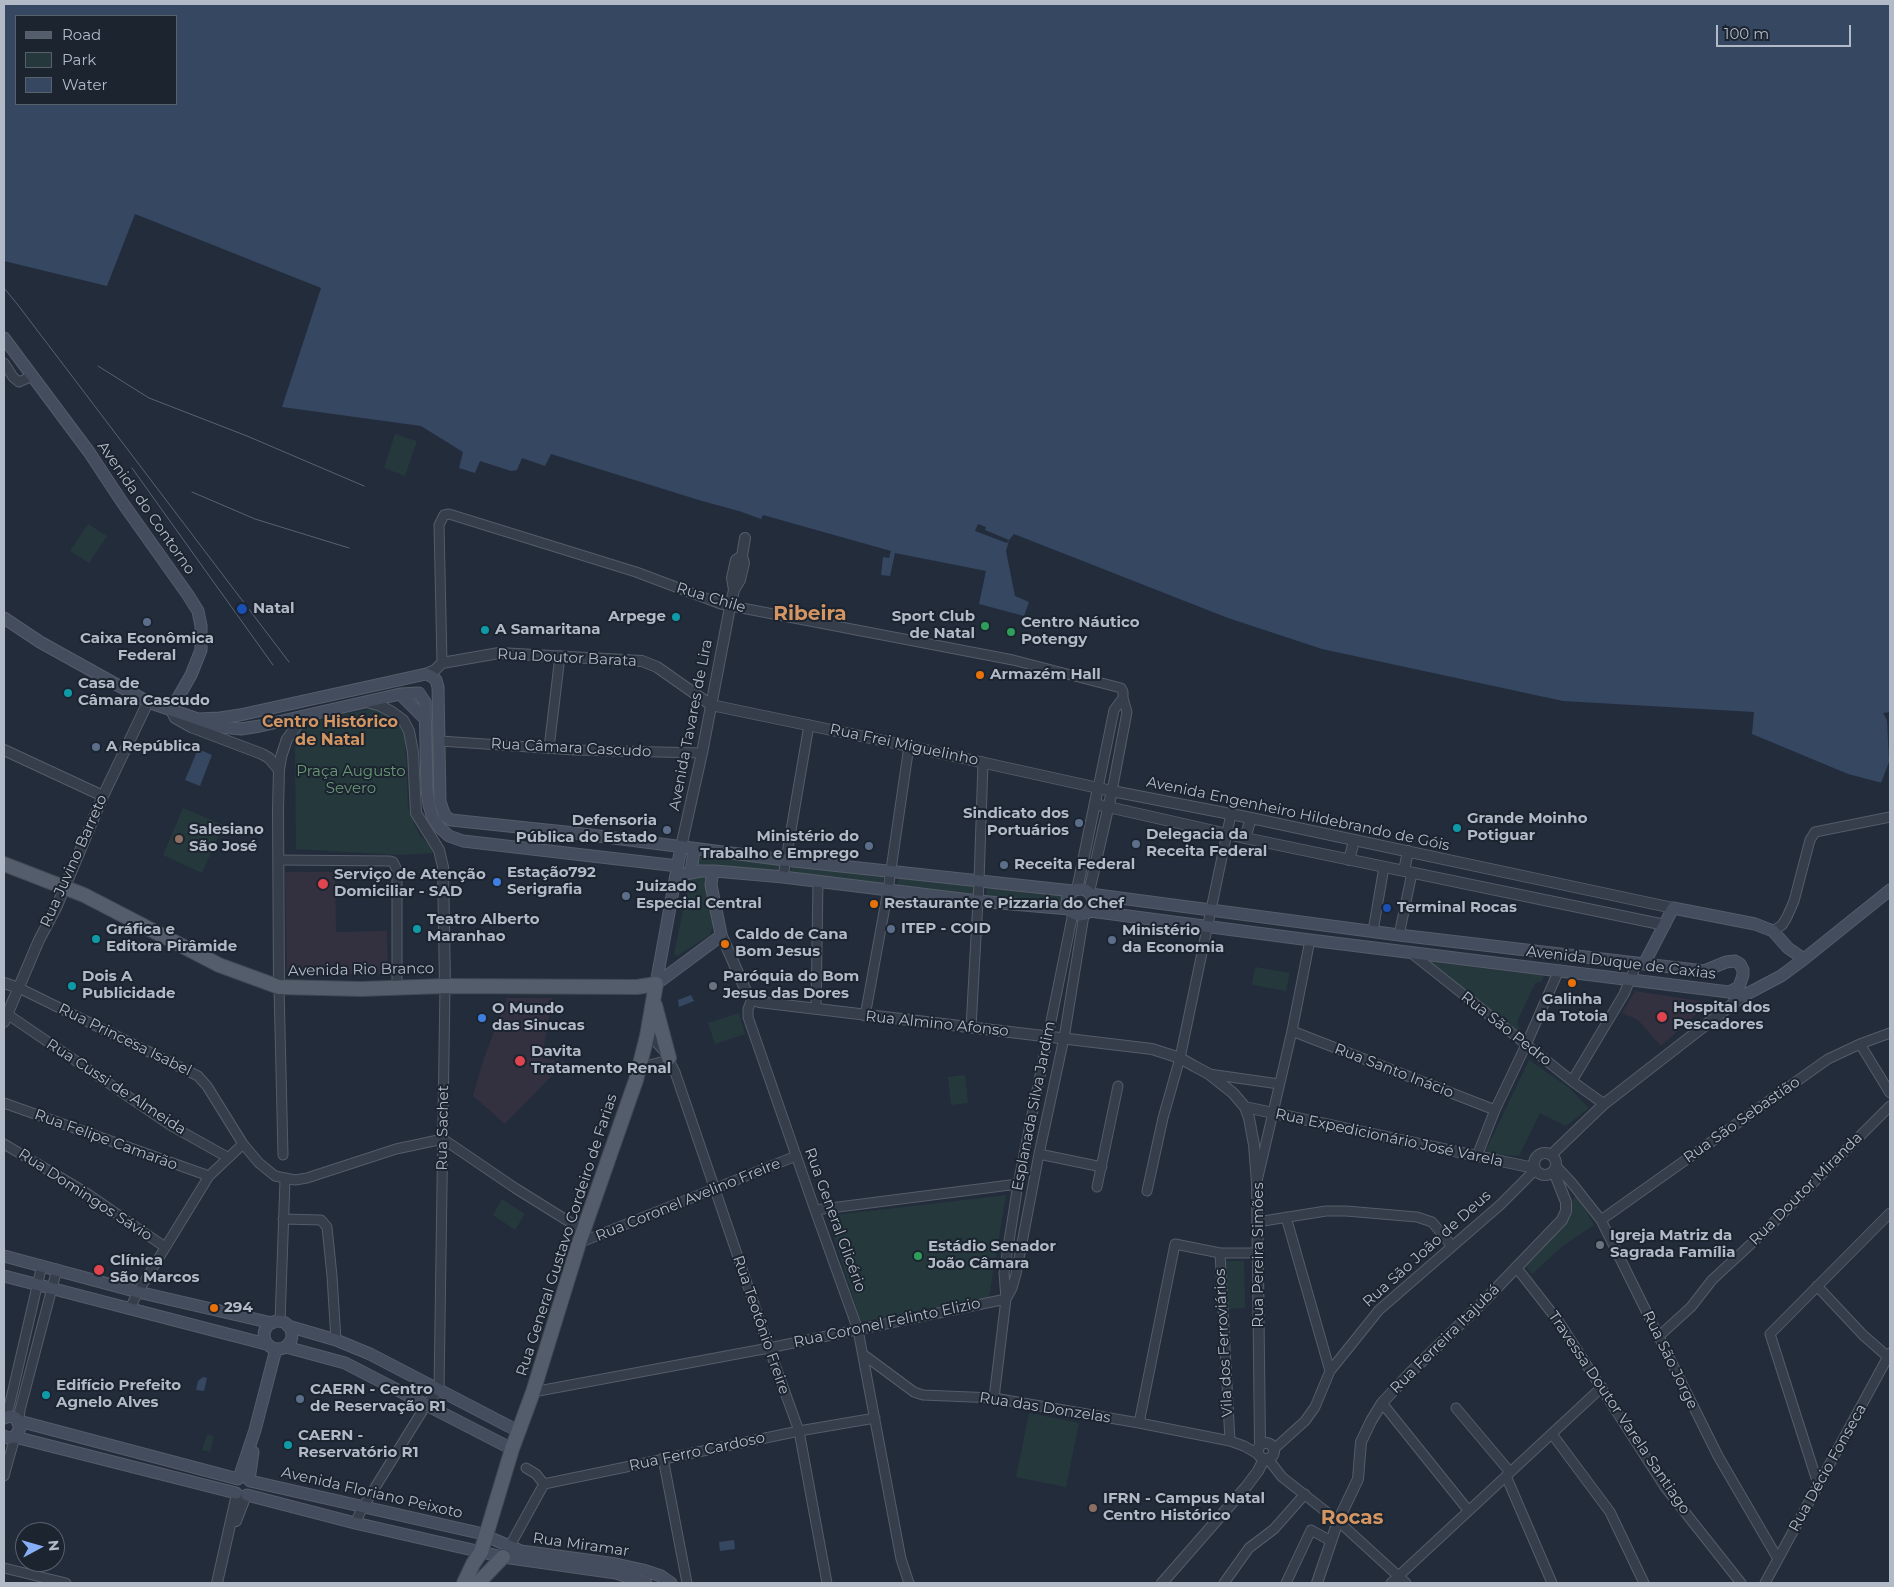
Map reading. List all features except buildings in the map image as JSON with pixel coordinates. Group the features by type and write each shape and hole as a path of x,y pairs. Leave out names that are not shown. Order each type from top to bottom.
{"main road":[{"name":"Avenida do Contorno","path":"4,338 88,452 198,611 202,626 201,650 191,675 171,710"},
{"path":"4,618 32,638 148,702 221,727 240,729 260,726 365,701 416,692 421,694 425,702 427,789 433,818 448,836 463,841 678,866"},
{"path":"199,719 240,715 426,674 436,680 438,687 440,802 445,816 451,820 569,832 694,849 979,882 1075,891 1083,890 1089,893 1093,902 1079,912 1068,899 1075,891"},
{"name":"Avenida Tavares de Lira","path":"678,866 681,847"},
{"path":"675,883 680,876 691,872 694,849"},
{"name":"Avenida Rio Branco","path":"4,864 64,886 154,929 220,966 279,988 361,990 445,986 637,987 656,984"},
{"name":"Rua General Gustavo Cordeiro de Farias","path":"464,1583 481,1552 512,1449 638,1073 647,1036 678,866"},
{"name":"Avenida Duque de Caxias","path":"691,872 783,877 1154,920 1729,992 1739,987 1743,975 1740,964 1735,961 1726,962 1704,971 1372,931 1089,893"},
{"path":"656,984 714,941 720,934 711,885 714,874"},
{"path":"1729,992 1743,996 1781,976 1890,890"},
{"path":"1154,920 1156,902"},
{"path":"1641,964 1673,908"},
{"name":"Avenida Engenheiro Hildebrando de Góis","path":"1673,908 1755,924 1772,931 1788,948 1804,959"},
{"path":"654,999 668,1058"},
{"path":"4,1256 138,1292 280,1323 336,1340 370,1354 512,1449"},
{"path":"4,1276 345,1363 518,1431"},
{"path":"201,1326 206,1308"},
{"path":"276,1346 289,1343 292,1334 280,1323"},
{"path":"276,1346 264,1334 268,1326 280,1323"},
{"path":"244,1479 252,1489 242,1494 234,1486 244,1479 276,1346"},
{"name":"Avenida Floriano Peixoto","path":"4,1417 13,1417 18,1421 244,1479 486,1535"},
{"path":"9,1437 20,1432 18,1421"},
{"name":"Avenida Floriano Peixoto","path":"9,1437 355,1523 481,1552"},
{"name":"Rua Miramar","path":"486,1535 506,1552 616,1573 646,1583"},
{"name":"Rua Miramar","path":"481,1552 520,1551 616,1564 661,1576 671,1583"},
{"name":"Rua General Gustavo Cordeiro de Farias","path":"479,1582 482,1566 481,1552"},
{"path":"479,1582 506,1552"}],"street":[{"path":"4,363 13,377 20,382 31,374"},
{"name":"Rua Chile","path":"442,663 439,525 444,515 449,514 636,572 730,607 1013,660 1121,688 1123,692 1122,698"},
{"name":"Avenida Tavares de Lira","path":"681,847 702,753 734,590 732,578 736,560 742,556 745,538"},
{"name":"Rua Doutor Barata","path":"442,663 499,653 633,660 650,664 681,683 711,706"},
{"path":"550,748 560,656"},
{"path":"426,674 436,670 442,663"},
{"path":"1075,891 1114,710 1122,698"},
{"path":"1089,893 1109,807 1127,712 1122,698"},
{"name":"Rua Sachet","path":"365,701 392,712 407,725 413,752 416,813 441,856 443,867 445,986 443,1139 433,1397"},
{"name":"Rua Juvino Barreto","path":"5,1018 103,796 148,702"},
{"name":"Rua Frei Miguelinho","path":"711,706 810,725 1098,788"},
{"path":"171,710 175,718 191,727 270,758 279,770"},
{"path":"283,1156 279,988 279,770 287,739 308,715"},
{"path":"783,877 810,725"},
{"name":"Rua Câmara Cascudo","path":"440,741 550,748 702,753"},
{"path":"865,1016 888,890 908,746"},
{"path":"4,751 103,796"},
{"path":"971,1028 983,762"},
{"name":"Avenida Engenheiro Hildebrando de Góis","path":"1098,788 1251,818 1673,908"},
{"path":"1095,804 1226,834 1665,925"},
{"path":"1148,1191 1162,1118 1180,1058 1231,814"},
{"path":"1772,931 1782,925 1794,901 1802,866 1810,840 1815,832 1890,817"},
{"path":"1245,838 1251,818"},
{"path":"1349,860 1354,841"},
{"path":"1399,934 1408,872 1408,851"},
{"path":"279,860 390,860 396,865 397,987"},
{"path":"1372,931 1384,867"},
{"path":"1523,896 1527,877"},
{"path":"816,1009 818,882"},
{"name":"Esplanada Silva Jardim","path":"994,1398 1006,1299 1004,1273 1018,1184 1049,1036 1079,912"},
{"name":"Esplanada Silva Jardim","path":"1006,1299 1016,1274 1064,1038 1079,912"},
{"path":"720,934 746,991 752,998"},
{"name":"Rua Pereira Simões","path":"1264,1451 1261,1426 1257,1183 1292,1031 1310,940"},
{"name":"Rua São Pedro","path":"1410,952 1526,1045 1604,1104"},
{"path":"1572,1081 1641,964"},
{"path":"1477,1156 1495,1110 1559,970"},
{"name":"Rua Princesa Isabel","path":"4,983 19,988 198,1076 207,1086 243,1144 258,1163 275,1176 285,1180"},
{"path":"1551,1154 1604,1104 1743,996"},
{"name":"Rua Almino Afonso","path":"752,998 759,1002 865,1016 1152,1049 1180,1058 1209,1074 1234,1093 1245,1107"},
{"name":"Rua General Glicério","path":"752,998 748,1009 748,1018 858,1330 901,1559 908,1583"},
{"name":"Rua Cussi de Almeida","path":"5,1018 170,1125 227,1157"},
{"name":"Rua Santo Inácio","path":"1292,1031 1495,1110"},
{"name":"Rua São Sebastião","path":"1601,1220 1828,1059 1890,1032"},
{"name":"Rua Teotônio Freire","path":"647,1036 659,1045 675,1072 768,1348 799,1431 827,1583"},
{"path":"1860,1044 1890,1092"},
{"path":"638,1073 646,1066 661,1062 675,1072"},
{"path":"1209,1074 1279,1084"},
{"path":"1097,1187 1118,1086"},
{"name":"Rua Felipe Camarão","path":"4,1103 209,1176"},
{"name":"Rua Doutor Miranda","path":"1658,1337 1690,1307 1712,1280 1765,1231 1890,1106"},
{"path":"1245,1107 1252,1130 1257,1183"},
{"name":"Rua Expedicionário José Varela","path":"1245,1107 1534,1169"},
{"path":"1029,1126 1044,1132"},
{"path":"280,1323 285,1180 307,1178 396,1149 443,1139 516,1188 582,1237"},
{"name":"Rua Domingos Sávio","path":"4,1144 85,1192 165,1247"},
{"path":"130,1308 209,1176 243,1144"},
{"path":"1546,1152 1551,1154 1555,1160 1555,1169 1549,1175 1543,1176 1534,1169 1535,1157 1546,1152"},
{"path":"1039,1154 1102,1167"},
{"name":"Rua Coronel Avelino Freire","path":"582,1237 714,1190 796,1156"},
{"name":"Rua São João de Deus","path":"1264,1451 1290,1435 1310,1414 1330,1371 1379,1310 1500,1205 1534,1169"},
{"name":"Rua São Jorge","path":"1555,1169 1577,1189 1601,1220 1718,1456 1778,1559"},
{"name":"Rua Ferreira Itajubá","path":"1317,1583 1338,1521 1358,1479 1365,1432 1382,1403 1562,1220 1565,1214 1566,1202 1555,1169"},
{"path":"815,1210 1018,1184"},
{"path":"1257,1222 1326,1211 1417,1217 1432,1222 1452,1246"},
{"path":"1818,1484 1770,1334 1890,1213"},
{"path":"1286,1217 1330,1371"},
{"path":"284,1219 321,1220 327,1227 336,1340"},
{"path":"1139,1423 1175,1244 1220,1253"},
{"name":"Vila dos Ferroviários","path":"1233,1442 1220,1253 1258,1253"},
{"path":"4,1417 9,1407 42,1265"},
{"name":"Travessa Doutor Varela Santiago","path":"1516,1267 1559,1322 1665,1487 1741,1583"},
{"path":"18,1421 57,1270"},
{"path":"1817,1286 1863,1335 1889,1355"},
{"name":"Rua Coronel Felinto Elizio","path":"532,1392 768,1348 1006,1299"},
{"name":"Rua das Donzelas","path":"864,1354 914,1392 923,1395 994,1398 1139,1423 1233,1442 1264,1451"},
{"name":"Rua Décio Fonseca","path":"1765,1583 1889,1355"},
{"path":"1391,1583 1602,1387"},
{"path":"355,1523 363,1507 433,1397"},
{"path":"1382,1403 1468,1510"},
{"path":"1456,1408 1508,1474 1552,1583"},
{"name":"Rua Ferro Cardoso","path":"544,1484 663,1458 875,1418"},
{"path":"1552,1434 1610,1512 1644,1583"},
{"path":"4,1476 9,1437"},
{"path":"1264,1451 1277,1472 1338,1521 1406,1583"},
{"path":"1162,1583 1246,1487 1258,1471 1264,1451"},
{"path":"663,1458 687,1583"},
{"path":"506,1552 544,1484 536,1474 526,1468"},
{"path":"216,1583 224,1550 242,1494"},
{"path":"1224,1583 1249,1548 1274,1528 1305,1494"},
{"path":"1286,1583 1311,1530 1331,1540"},
{"path":"4,1568 66,1583"}],"shaded area":[{"path":"285,872 335,872 336,932 387,931 388,974 287,975"},
{"name":"Hospital dos Pescadores","path":"1635,991 1700,1001 1705,1003 1705,1006 1661,1046 1638,1020 1622,1013"},
{"name":"Davita Tratamento Renal","path":"507,998 552,998 542,1058 565,1062 505,1124 473,1096 483,1061"}],"green space":[{"path":"395,434 417,441 405,476 384,468"},
{"path":"88,524 107,536 89,563 70,551"},
{"name":"Praça Augusto Severo","path":"371,709 383,712 402,725 405,735 408,808 419,834 429,845 433,853 401,855 296,849 295,753 296,736 300,727 316,720"},
{"path":"183,808 223,825 202,873 163,855"},
{"path":"702,856 777,861 781,862 782,867 779,872 775,872 715,864 708,874 714,922 710,935 677,956 674,954 694,858"},
{"path":"792,864 884,874 882,885 791,874"},
{"path":"899,876 974,887 973,895 897,886"},
{"path":"988,886 1064,895 1063,906 985,898"},
{"path":"1431,962 1544,976 1541,982 1535,983 1517,1022 1520,1029 1518,1032"},
{"path":"1255,967 1290,973 1286,991 1252,985"},
{"path":"739,1013 745,1034 715,1044 708,1023"},
{"path":"1529,1060 1568,1087 1589,1108 1566,1126 1540,1113 1519,1156 1489,1153 1486,1150"},
{"path":"965,1075 968,1103 951,1105 948,1077"},
{"path":"1576,1194 1594,1225 1564,1245 1532,1274 1524,1264 1569,1209"},
{"name":"Estádio Senador João Câmara","path":"1006,1195 989,1297 861,1322 827,1216"},
{"path":"502,1199 525,1214 515,1230 493,1215"},
{"path":"1226,1261 1244,1261 1245,1308 1227,1309"},
{"path":"1029,1413 1079,1423 1066,1487 1016,1477"},
{"path":"207,1434 214,1436 210,1452 202,1450"}],"water":[{"path":"4,4 1890,4 1890,785 1848,774 1752,734 1754,712 1563,701 1322,649 1228,618 1014,534 1009,540 1006,551 1015,596 1029,602 1024,616 979,604 986,571 895,553 890,576 881,575 883,557 889,558 891,551 763,515 761,519 551,454 545,466 522,458 517,470 511,471 480,461 475,473 459,468 463,452 421,426 282,407 321,288 135,214 107,286 4,261"},
{"path":"198,749 212,755 200,786 185,780"},
{"path":"691,995 694,1001 679,1007 678,1000"},
{"path":"203,1377 207,1378 204,1391 196,1390 198,1381"},
{"path":"734,1540 735,1549 720,1551 719,1542"}],"pier":[{"path":"978,524 986,527 985,530 1009,540 1007,543 975,531"},
{"path":"1890,712 1890,785 1881,783 1889,762 1887,720 1883,713"}],"tram line":[{"path":"4,288 289,662"},
{"path":"98,366 149,398 247,436 364,486"},
{"path":"132,468 273,665"},
{"path":"192,492 255,519 349,548"}],"place":[{"name":"Natal","path":"242,609"},
{"name":"Arpege","path":"676,617"},
{"name":"Caixa Econômica Federal","path":"147,622"},
{"name":"Sport Club de Natal","path":"985,626"},
{"name":"A Samaritana","path":"485,630"},
{"name":"Centro Náutico Potengy","path":"1011,632"},
{"name":"Armazém Hall","path":"980,675"},
{"name":"Casa de Câmara Cascudo","path":"68,693"},
{"name":"A República","path":"96,747"},
{"name":"Sindicato dos Portuários","path":"1079,823"},
{"name":"Grande Moinho Potiguar","path":"1457,828"},
{"name":"Defensoria Pública do Estado","path":"667,830"},
{"name":"Salesiano São José","path":"179,839"},
{"name":"Delegacia da Receita Federal","path":"1136,844"},
{"name":"Ministério do Trabalho e Emprego","path":"869,846"},
{"name":"Receita Federal","path":"1004,865"},
{"name":"Estação792 Serigrafia","path":"497,882"},
{"name":"Serviço de Atenção Domiciliar - SAD","path":"323,884"},
{"name":"Juizado Especial Central","path":"626,896"},
{"name":"Restaurante e Pizzaria do Chef","path":"874,904"},
{"name":"Terminal Rocas","path":"1387,908"},
{"name":"Teatro Alberto Maranhao","path":"417,929"},
{"name":"ITEP - COID","path":"891,929"},
{"name":"Gráfica e Editora Pirâmide","path":"96,939"},
{"name":"Ministério da Economia","path":"1112,940"},
{"name":"Caldo de Cana Bom Jesus","path":"725,944"},
{"name":"Galinha da Totoia","path":"1572,983"},
{"name":"Dois A Publicidade","path":"72,986"},
{"name":"Paróquia do Bom Jesus das Dores","path":"713,986"},
{"name":"Hospital dos Pescadores","path":"1662,1017"},
{"name":"O Mundo das Sinucas","path":"482,1018"},
{"name":"Davita Tratamento Renal","path":"520,1061"},
{"name":"Igreja Matriz da Sagrada Família","path":"1600,1245"},
{"name":"Estádio Senador João Câmara","path":"918,1256"},
{"name":"Clínica São Marcos","path":"99,1270"},
{"name":"294","path":"214,1308"},
{"name":"Edifício Prefeito Agnelo Alves","path":"46,1395"},
{"name":"CAERN - Centro de Reservação R1","path":"300,1399"},
{"name":"CAERN - Reservatório R1","path":"288,1445"},
{"name":"IFRN - Campus Natal Centro Histórico","path":"1093,1508"}],"district":[{"name":"Ribeira","path":"810,614"},
{"name":"Centro Histórico de Natal","path":"330,731"},
{"name":"Rocas","path":"1352,1518"}]}
